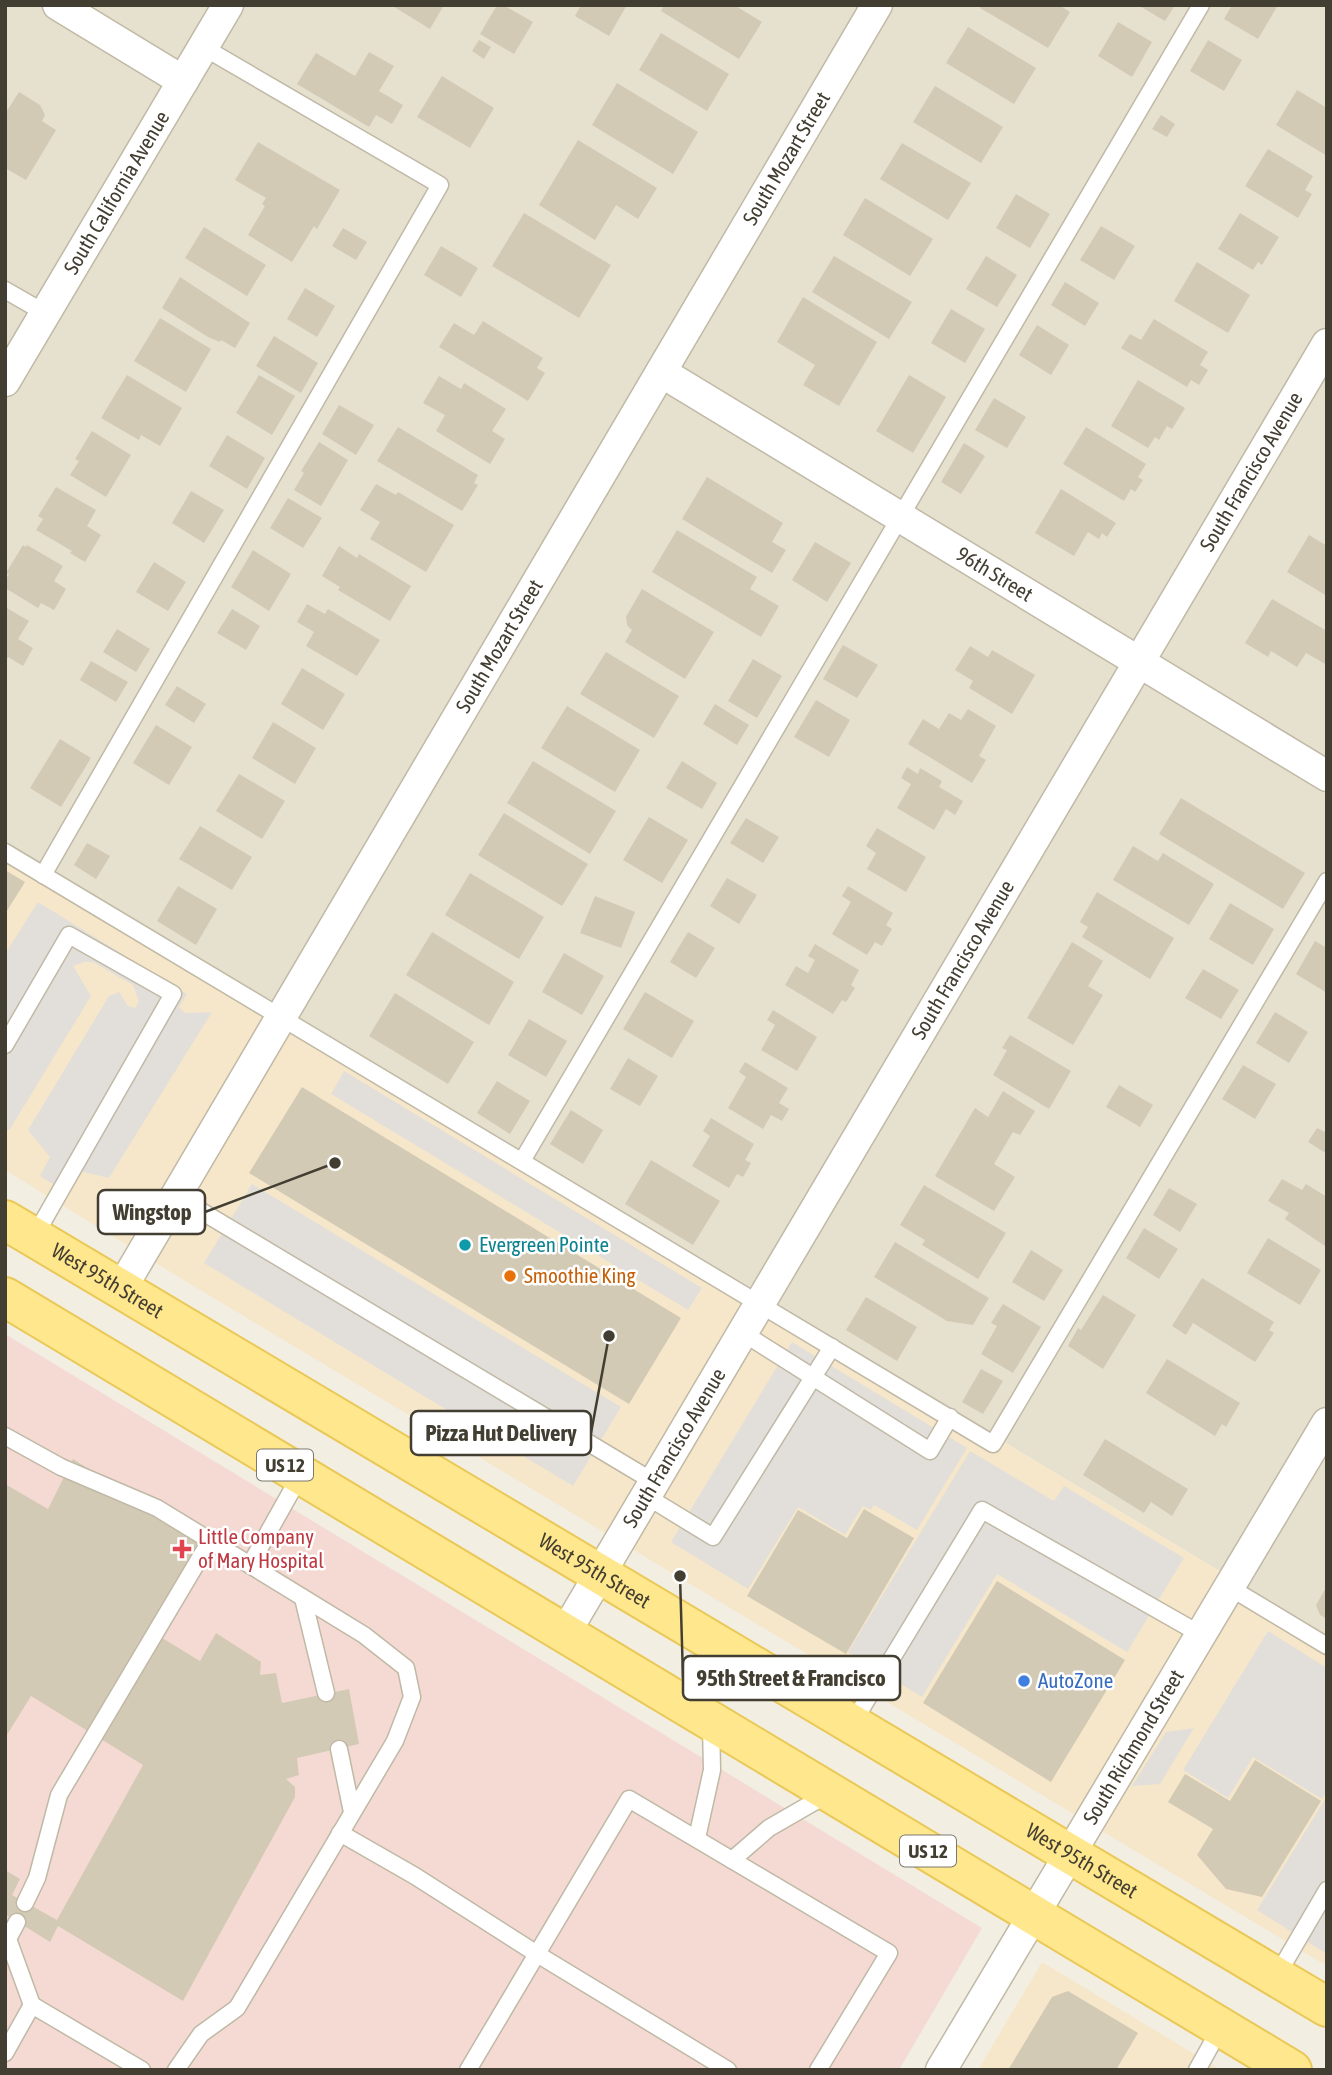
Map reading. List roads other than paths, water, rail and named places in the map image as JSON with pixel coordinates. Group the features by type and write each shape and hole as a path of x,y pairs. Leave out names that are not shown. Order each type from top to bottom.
{"main road":[{"name":"West 95th Street","path":"19,1229 1327,2007"},
{"name":"US 12","path":"5,1297 1292,2070"}],"street":[{"path":"58,5 183,81"},
{"name":"South California Avenue","path":"5,380 228,5"},
{"name":"South Mozart Street","path":"121,1289 877,5"},
{"name":"South Francisco Avenue","path":"565,1633 1327,344"},
{"name":"96th Street","path":"661,372 1327,776"},
{"name":"South Richmond Street","path":"941,2070 1327,1423"}],"lane":[{"path":"522,1161 1201,5"},
{"path":"43,875 440,185 203,47"},
{"path":"5,290 45,313"},
{"path":"5,852 993,1444 1327,881"},
{"path":"5,1045 69,934 173,994 19,1229"},
{"path":"176,1196 650,1489 713,1537 832,1347"},
{"path":"743,1333 930,1451 950,1417"},
{"path":"5,1436 61,1467 157,1508 364,1634 405,1668 408,1677 412,1696 395,1741 237,2008 201,2034 176,2070"},
{"path":"250,1565 301,1474"},
{"path":"852,1724 982,1510 1200,1634"},
{"path":"25,1903 37,1878 59,1795 210,1541"},
{"path":"1228,1587 1327,1646"},
{"path":"303,1598 326,1693"},
{"path":"697,1838 712,1769 711,1720"},
{"path":"339,1749 352,1812"},
{"path":"732,1860 769,1828 831,1793"},
{"path":"468,2070 629,1799 889,1953 818,2070"},
{"path":"340,1833 415,1876 728,2070"},
{"path":"1276,1977 1327,1890"},
{"path":"17,1922 8,1939 32,2005 142,2070"},
{"path":"5,2053 32,2005"},
{"path":"1197,2070 1221,2027"}],"place":[{"name":"Wingstop","path":"335,1163"},
{"name":"Evergreen Pointe","path":"465,1245"},
{"name":"Smoothie King","path":"510,1276"},
{"name":"Pizza Hut Delivery","path":"609,1336"},
{"name":"Little Company of Mary Hospital","path":"182,1549"},
{"name":"95th Street & Francisco","path":"680,1576"},
{"name":"AutoZone","path":"1024,1681"}]}
